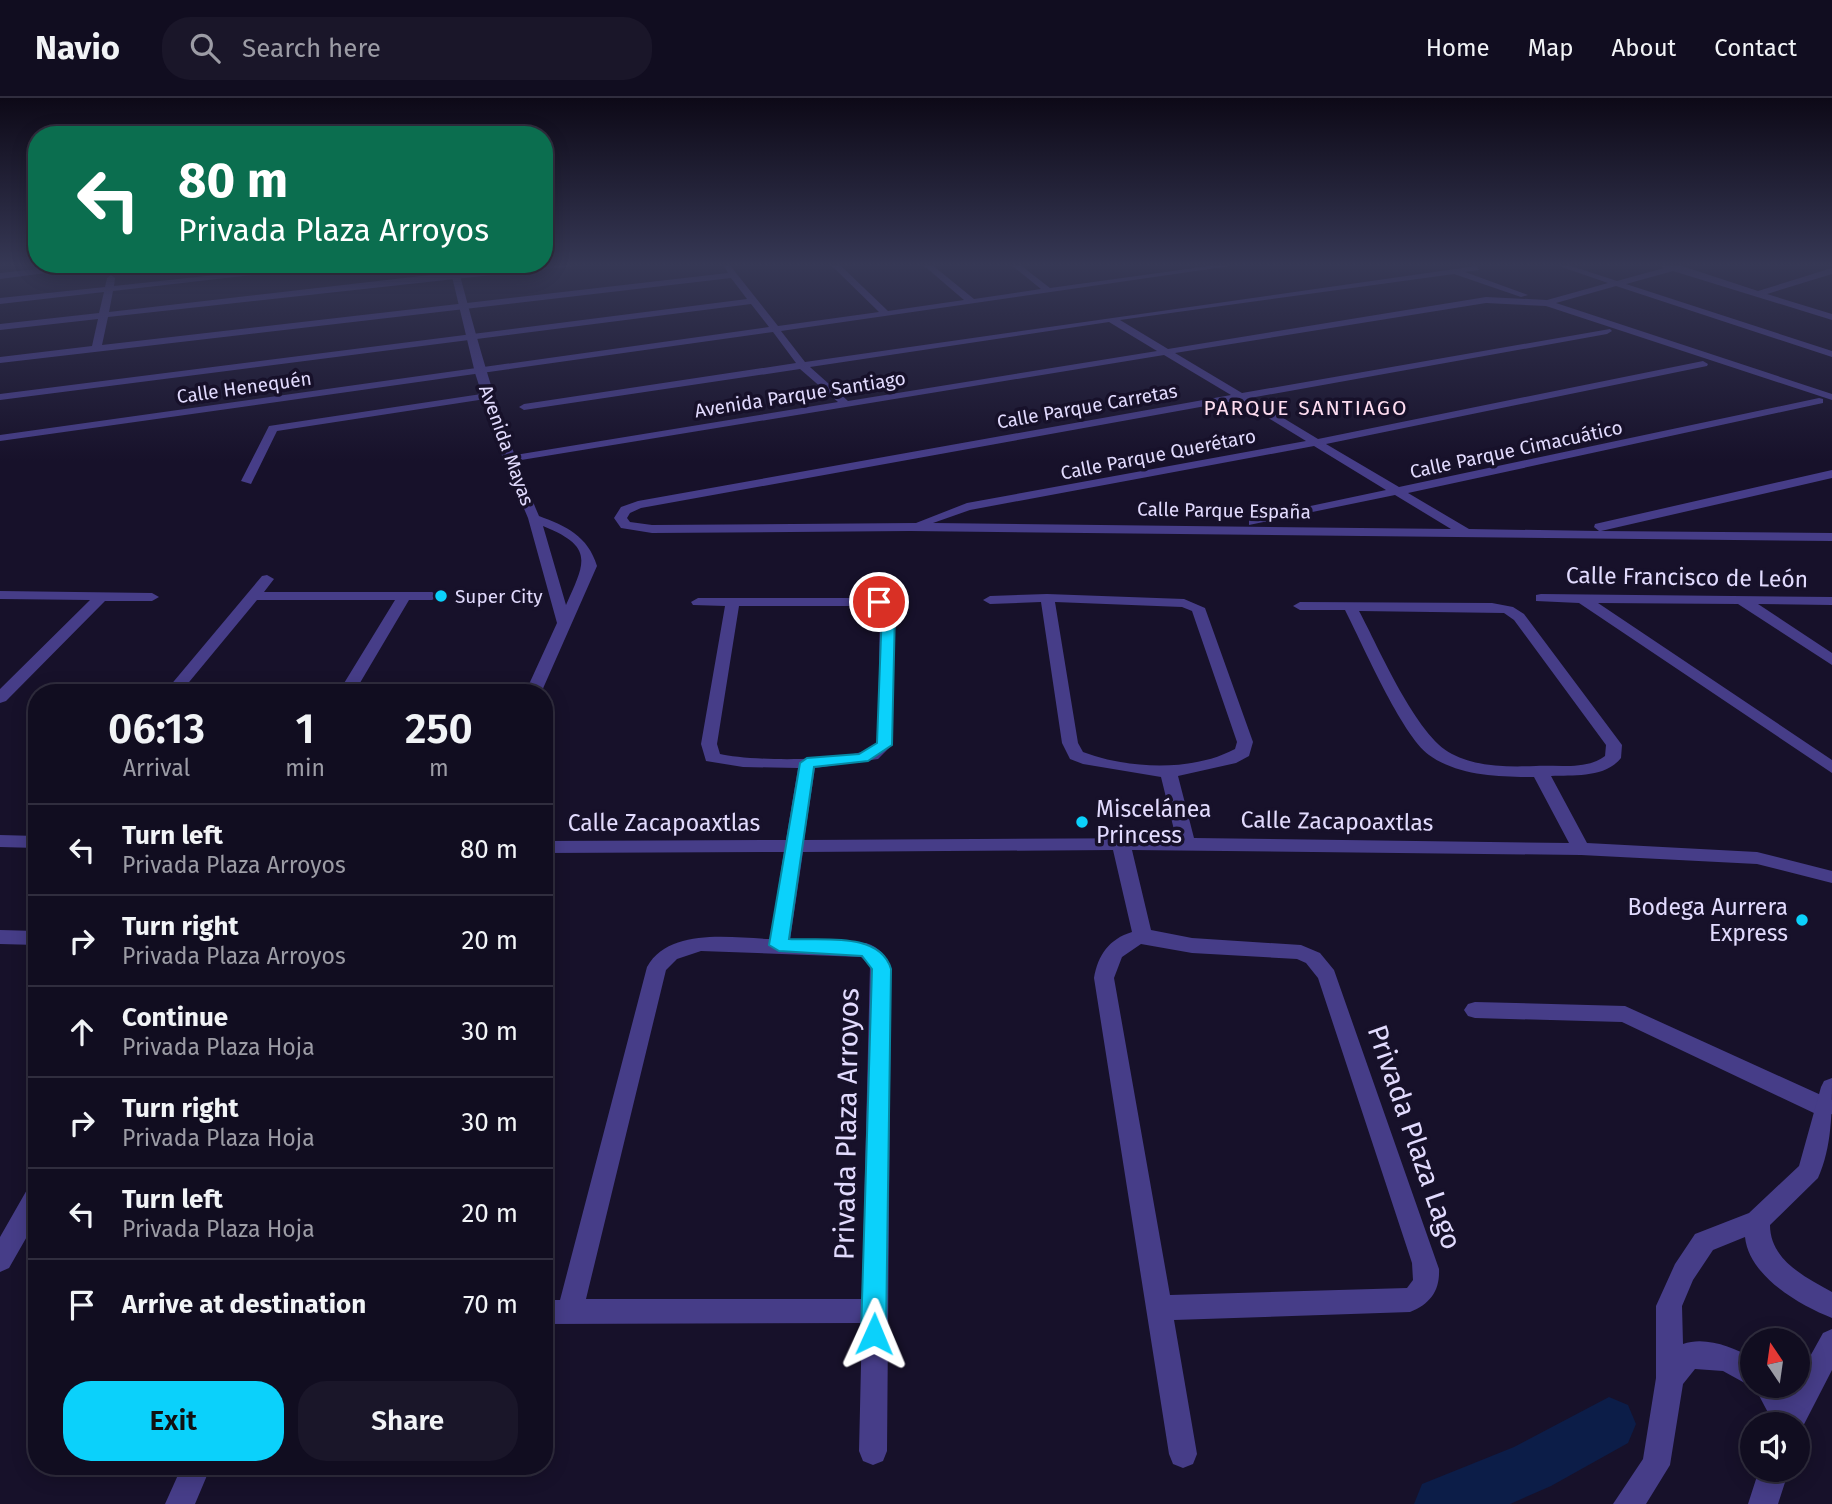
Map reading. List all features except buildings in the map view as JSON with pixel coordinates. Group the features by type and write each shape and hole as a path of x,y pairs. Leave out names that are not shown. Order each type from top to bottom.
{"street":[{"path":"97,348 101,330"},
{"path":"0,360 250,330"},
{"name":"Avenida Mayas","path":"468,330 511,464 534,518 564,621"},
{"path":"0,397 521,330"},
{"name":"Calle Henequén","path":"0,438 785,330"},
{"path":"524,407 1043,330"},
{"path":"1129,330 1467,533"},
{"name":"Avenida Parque Santiago","path":"511,464 1305,330"},
{"name":"Avenida Parque Santiago","path":"511,464 1366,330"},
{"name":"Avenida Parque Santiago","path":"1602,330 1832,405"},
{"name":"Avenida Parque Santiago","path":"1628,330 1832,397"},
{"path":"1756,330 1832,355"},
{"path":"776,331 804,367 847,405"},
{"name":"Calle Parque Carretas","path":"620,518 625,510 638,505 1607,331"},
{"name":"Calle Parque Querétaro","path":"910,527 967,507 1318,442 1703,364"},
{"path":"247,481 273,428 488,396"},
{"name":"Calle Parque Cimacuático","path":"1219,529 1819,401"},
{"path":"1573,533 1832,474"},
{"name":"Avenida Mayas","path":"534,518 576,537 588,557 588,573 537,684"},
{"name":"Calle Parque España","path":"620,518 626,525 652,529 1219,529 1832,537"},
{"path":"180,684 267,579"},
{"path":"0,595 152,597"},
{"path":"0,698 102,596"},
{"path":"253,596 432,596"},
{"path":"351,684 405,596"},
{"path":"990,600 1047,598 1184,603 1198,608 1245,741 1243,752 1230,759 1169,773 1089,761 1076,755 1070,743 1047,598"},
{"name":"Calle Francisco de León","path":"1541,598 1832,601"},
{"path":"1583,599 1832,768"},
{"path":"1742,601 1832,660"},
{"path":"698,602 733,602 887,604 885,745 863,758 807,763 727,762 712,757 709,750 733,602"},
{"path":"1300,606 1492,607 1515,613 1614,745 1615,752 1608,764 1599,767 1540,772 1464,766 1432,749 1424,741 1350,607"},
{"path":"779,945 807,763"},
{"path":"1540,772 1581,849"},
{"path":"1169,773 1186,844"},
{"path":"0,841 28,842"},
{"path":"1121,844 1143,936 1126,942 1112,952 1104,978 1183,1454"},
{"name":"Calle Zacapoaxtlas","path":"553,847 1186,844 1581,849 1757,858 1832,877"},
{"name":"Privada Plaza Lago","path":"1143,936 1210,948 1288,949 1301,952 1321,966 1427,1275 1421,1295 1410,1300 1159,1308"},
{"path":"0,937 28,939"},
{"name":"Privada Plaza Arroyos","path":"873,1451 879,961 866,950 779,945 700,944 670,954 657,967 557,1312 874,1311"},
{"path":"1475,1010 1625,1014 1828,1097 1810,1171 1758,1221 1704,1242 1684,1272 1669,1306 1670,1378 1656,1465 1628,1504"},
{"path":"0,1260 28,1212"},
{"path":"1758,1221 1760,1247 1785,1276 1809,1294 1832,1306"},
{"path":"1795,1412 1832,1342"},
{"path":"1670,1378 1689,1355 1727,1358 1740,1366"},
{"path":"180,1504 193,1475"},
{"path":"1763,1504 1770,1482"}],"waterway":[{"path":"1442,1504 1532,1467 1609,1424"}],"place":[{"name":"Super City","path":"441,596"},
{"name":"Miscelánea Princess","path":"1082,822"},
{"name":"Bodega Aurrera Express","path":"1802,920"}],"district":[{"name":"PARQUE SANTIAGO","path":"1306,408"}],"route":[{"path":"874,1334 881,969 879,961 866,950 779,945 807,763 863,758 880,751 885,745 889,610 887,604 879,602"}]}
